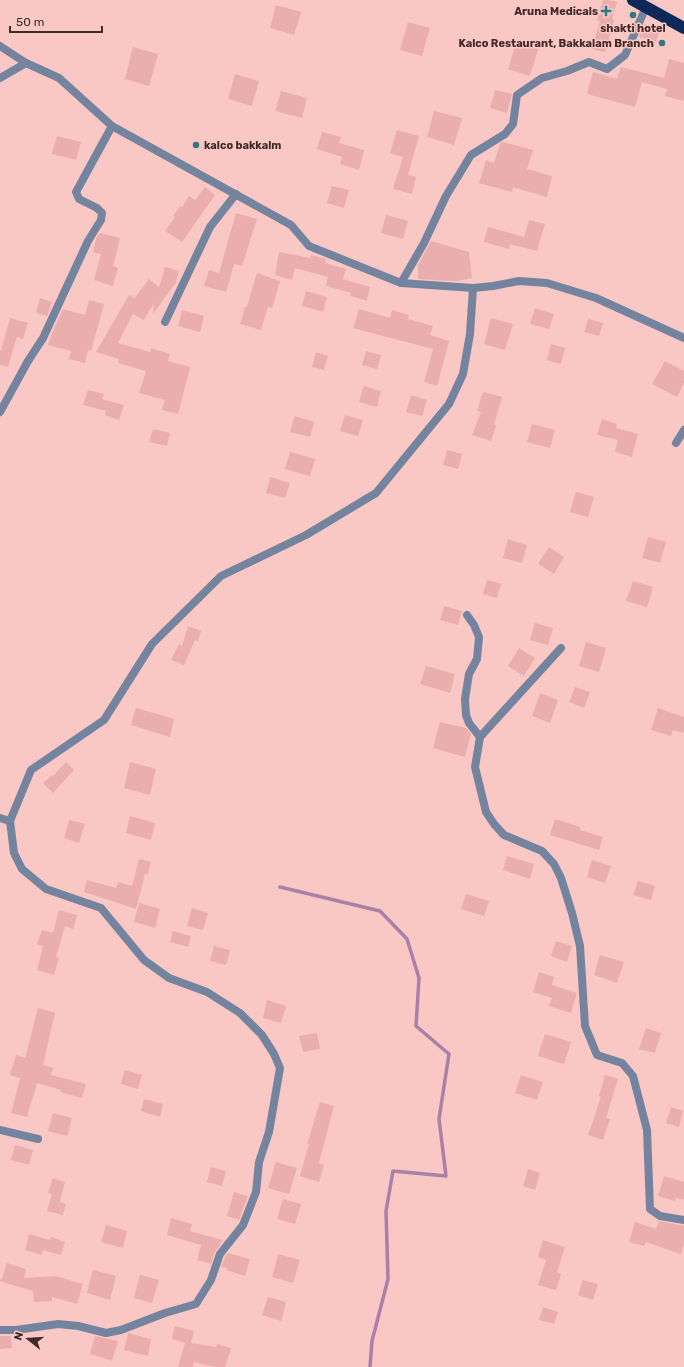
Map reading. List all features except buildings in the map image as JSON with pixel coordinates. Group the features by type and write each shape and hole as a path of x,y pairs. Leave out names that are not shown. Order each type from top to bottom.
{"highway":[{"path":"633,0 684,28"}],"street":[{"path":"401,283 424,243 446,196 471,155 506,134 514,124 517,95 542,78 589,62 608,69 625,55 646,7"},
{"path":"0,46 26,63 59,78 112,126 291,225 309,246 401,283 473,288 519,281 547,283 596,298 684,338"},
{"path":"0,78 26,63"},
{"path":"0,412 28,361 43,338 88,241 101,220 102,213 97,208 79,199 76,192 112,126"},
{"path":"165,322 210,227 236,194"},
{"path":"0,1330 16,1330 58,1324 78,1326 106,1333 121,1330 196,1304 211,1280 220,1254 242,1225 256,1192 259,1162 269,1132 280,1068 274,1054 262,1035 240,1013 207,992 170,978 144,960 101,908 46,889 22,869 14,853 10,821 31,770 104,720 152,644 220,576 306,535 376,493 449,404 463,374 470,334 473,288"},
{"path":"676,442 684,430"},
{"path":"467,615 474,625 479,637 477,659 469,674 465,699 466,715 469,723 480,737"},
{"path":"561,648 480,737 476,767 481,793 486,812 504,835 542,851 554,864 561,878 580,946 585,1026 597,1055 622,1063 633,1076 647,1130 650,1209 660,1216 684,1220"},
{"path":"0,818 10,821"},
{"path":"0,1130 38,1139"}],"waterway":[{"path":"280,887 380,911 407,939 419,978 416,1026 449,1054 439,1119 446,1176 393,1171 386,1211 388,1279 372,1341 370,1367"}],"place":[{"name":"Aruna Medicals","path":"606,11"},
{"name":"shakti hotel","path":"633,15"},
{"name":"Kalco Restaurant, Bakkalam Branch","path":"662,43"},
{"name":"kalco bakkalm","path":"196,145"}]}
